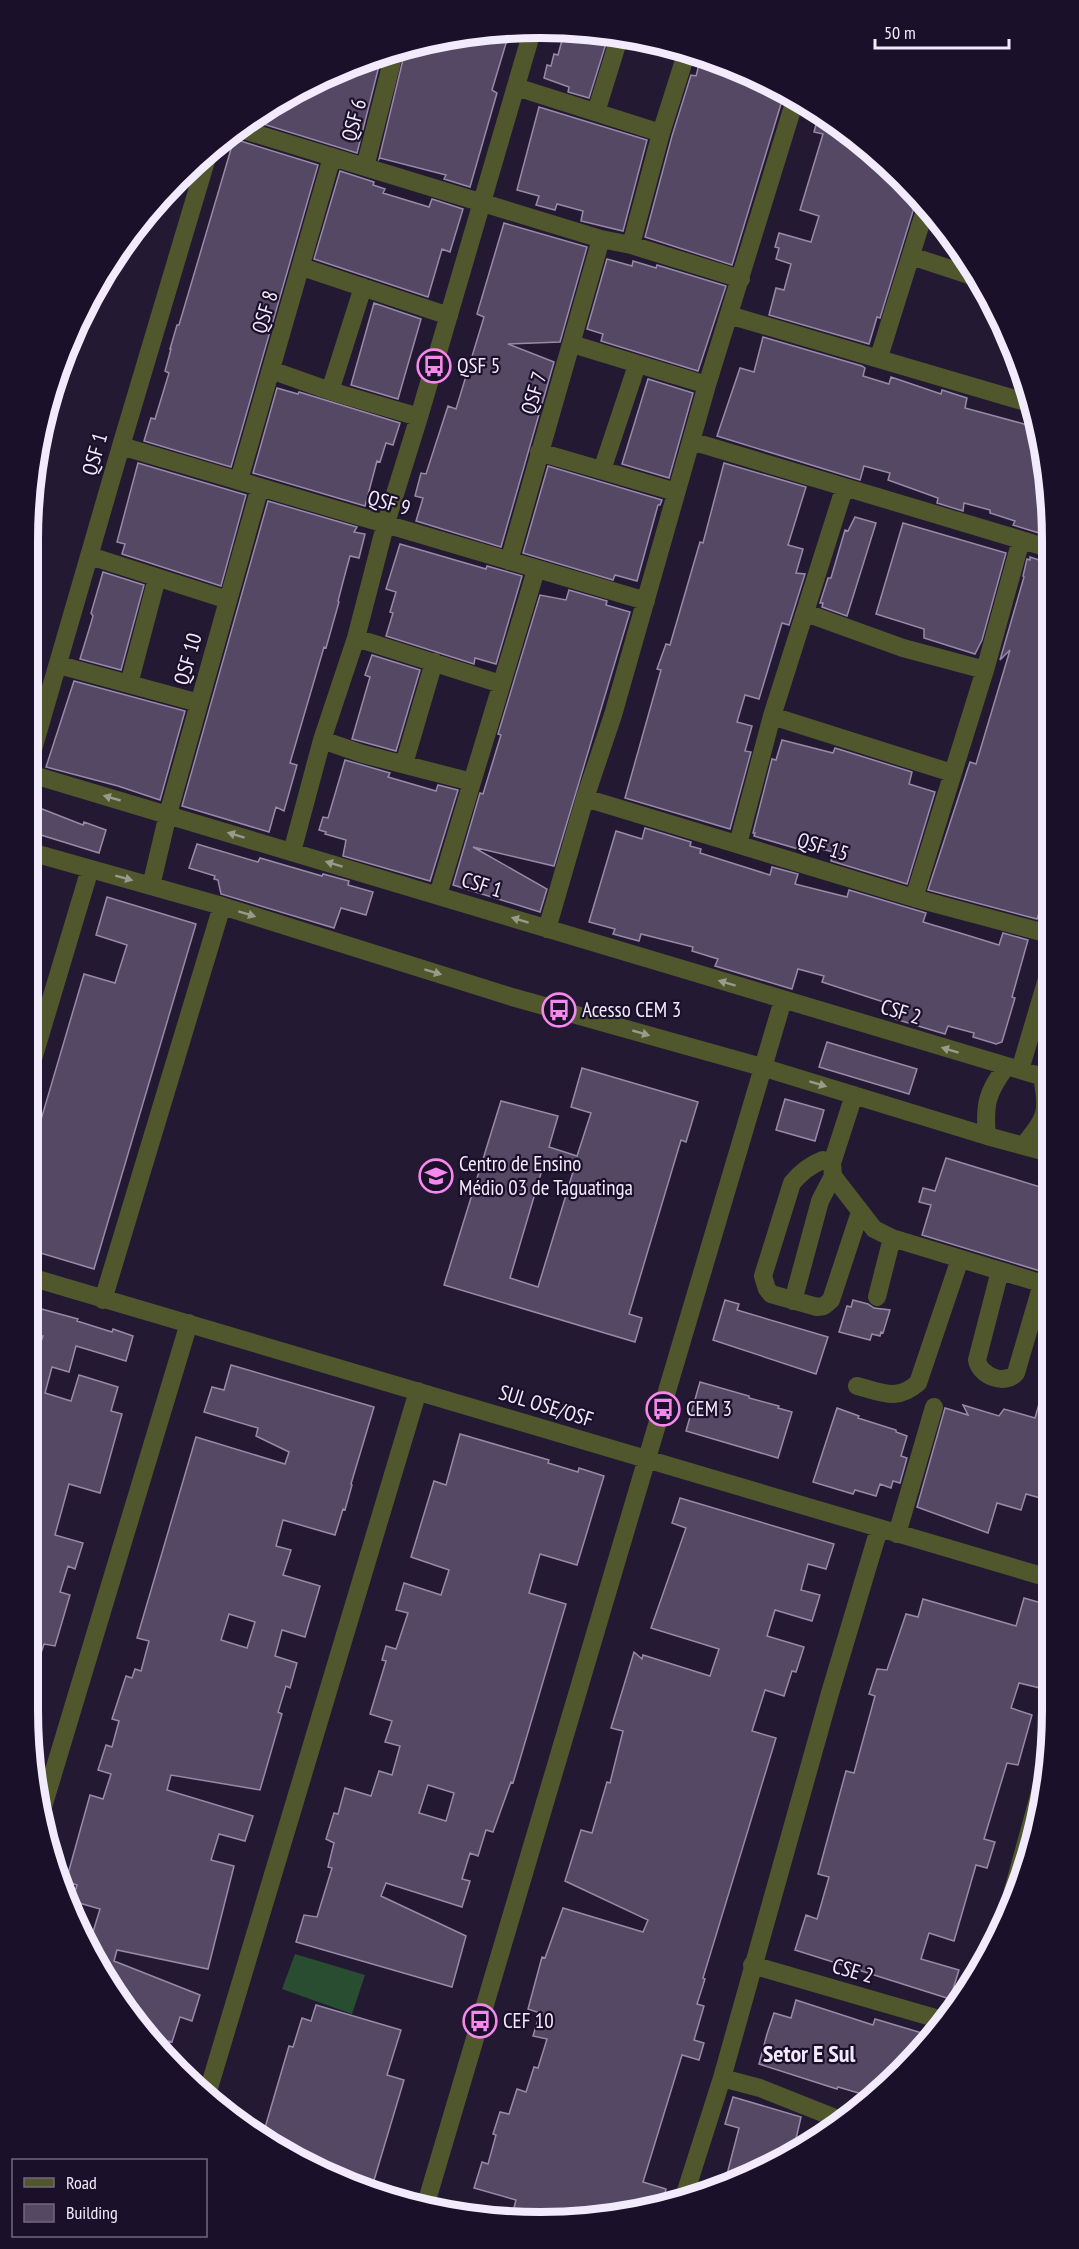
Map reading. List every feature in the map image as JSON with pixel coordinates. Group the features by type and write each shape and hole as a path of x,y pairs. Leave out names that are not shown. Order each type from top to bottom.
{"street":[{"path":"292,852 322,740 356,638 385,526 530,38"},
{"path":"596,112 617,44"},
{"path":"631,246 661,133 684,59"},
{"name":"QSF 6","path":"365,167 388,61"},
{"path":"516,87 661,133"},
{"path":"548,929 585,798 613,715 707,385 793,107"},
{"path":"248,131 601,239 741,279"},
{"name":"QSF 8","path":"239,480 332,158"},
{"name":"QSF 1","path":"38,735 204,166"},
{"path":"879,357 923,216"},
{"name":"QSF 7","path":"510,561 601,239"},
{"path":"911,256 965,275"},
{"path":"302,267 449,316"},
{"path":"330,391 363,287"},
{"path":"729,315 879,357 1021,401"},
{"path":"572,344 707,385"},
{"path":"602,470 637,364"},
{"path":"271,370 330,391 419,417"},
{"path":"691,441 844,489 1042,546"},
{"name":"QSF 9","path":"121,446 385,526 646,601"},
{"path":"539,452 676,492"},
{"name":"QSF 10","path":"59,665 199,703 260,487"},
{"path":"738,844 772,716 844,489"},
{"path":"915,898 985,670 1021,540"},
{"path":"90,556 228,600"},
{"path":"438,895 536,570"},
{"path":"129,684 157,578"},
{"path":"806,613 903,648 985,670"},
{"path":"356,638 501,684"},
{"path":"404,764 434,662"},
{"path":"151,886 168,814 199,703"},
{"path":"772,716 952,773"},
{"path":"322,740 363,754 472,782"},
{"name":"CSF 1","path":"38,774 783,1000"},
{"name":"QSF 15","path":"585,798 915,898 1042,931"},
{"path":"38,854 222,906 512,997 762,1066 987,1136 1042,1151"},
{"path":"38,1042 90,869"},
{"path":"103,1300 222,906"},
{"path":"987,1136 985,1121 988,1094 1013,1068 1042,991"},
{"path":"428,2198 783,1000"},
{"name":"CSF 2","path":"783,1000 1013,1068"},
{"path":"1013,1068 1042,1077"},
{"path":"793,1300 850,1094"},
{"path":"1023,1145 1042,1124"},
{"path":"829,1166 874,1229 892,1238 1042,1284"},
{"path":"829,1166 801,1171 792,1183 763,1276 771,1294 817,1307 825,1306 831,1300 861,1212"},
{"path":"877,1297 892,1238"},
{"path":"857,1386 898,1395 918,1383 960,1259"},
{"path":"1000,1271 977,1360 981,1371 987,1375 1006,1379 1016,1373 1042,1297"},
{"name":"SUL OSE/OSF","path":"38,1279 1042,1577"},
{"path":"46,1798 189,1323"},
{"path":"209,2087 418,1391"},
{"path":"897,1534 934,1407"},
{"path":"687,2189 722,2078 752,1965 879,1529"},
{"name":"CSE 2","path":"752,1965 935,2018"},
{"path":"722,2078 760,2088 832,2117"}],"green space":[{"path":"295,1954 365,1975 352,2014 282,1989"}],"building":[{"path":"507,39 492,90 497,93 470,187 444,179 446,175 379,159 404,57 442,47"},
{"path":"562,39 606,42 589,98 568,92 569,87 544,78 547,65 551,66 554,54 558,55"},
{"path":"380,64 357,153 260,123 317,89"},
{"path":"701,64 762,89 782,100 732,265 645,237 691,75 696,76"},
{"path":"539,107 647,140 623,231 581,221 583,211 557,204 555,210 536,205 539,196 517,190"},
{"path":"817,121 845,141 870,162 914,206 880,318 877,317 869,344 769,315 776,288 784,290 791,264 776,259 779,248 775,247 779,233 811,242 819,216 800,210 823,134 814,132"},
{"path":"236,140 318,165 231,467 144,441 151,418 155,419 169,373 165,371 177,325 179,325 233,142"},
{"path":"340,171 374,182 373,185 385,189 383,193 429,207 432,199 463,209 450,252 442,249 428,297 314,259"},
{"path":"504,223 587,247 560,342 508,344 554,362 501,547 416,521 423,498 415,496 421,473 426,474 448,406 456,409 484,317 477,314"},
{"path":"607,259 632,266 633,261 656,268 657,265 726,286 698,371 601,341 603,334 587,329"},
{"path":"374,303 421,319 398,399 351,385"},
{"path":"763,337 862,366 865,368 863,376 889,384 891,377 941,394 942,390 967,398 965,408 1028,425 1037,474 1041,526 1039,533 1013,525 1015,521 990,513 990,510 964,503 963,511 937,503 938,498 888,480 890,473 864,466 860,480 717,436 740,368 754,372"},
{"path":"648,379 693,393 669,478 622,464"},
{"path":"277,388 298,394 299,392 400,423 393,445 386,443 380,462 377,461 365,506 253,473"},
{"path":"138,463 246,495 221,586 122,554 125,544 117,542"},
{"path":"724,463 806,487 788,545 803,549 796,573 805,574 789,625 782,623 759,699 745,695 737,722 752,726 745,751 751,752 730,829 625,798 661,670 657,669 666,644 670,645 700,542 703,543"},
{"path":"548,466 662,500 658,505 637,581 615,575 613,580 523,553"},
{"path":"268,501 357,527 354,532 365,534 359,558 350,556 326,648 324,647 290,763 297,765 284,811 276,807 269,832 182,806"},
{"path":"855,517 876,523 847,616 822,607 823,603 820,603 828,578 831,578 845,530 848,531"},
{"path":"903,523 1006,553 982,640 975,654 924,638 924,629 876,614"},
{"path":"400,544 486,569 487,566 522,576 496,664 475,658 474,664 386,636 396,592 386,589"},
{"path":"1030,557 1042,561 1042,905 1037,919 928,890 970,762 976,764 1010,650 1000,660 1027,559 1030,560"},
{"path":"103,572 144,585 121,670 80,659"},
{"path":"569,590 607,601 606,605 630,612 554,866 473,847 547,889 540,912 453,885 480,793 483,794 501,735 498,734 540,595 566,600"},
{"path":"372,655 420,670 396,751 352,739 370,677 365,675"},
{"path":"74,681 185,711 160,800 46,767"},
{"path":"782,740 833,753 835,748 912,772 909,784 935,792 907,884 831,861 833,852 807,845 805,851 754,836 772,759 776,760"},
{"path":"345,760 390,773 388,777 436,791 438,785 458,790 430,881 343,856 346,840 319,830 323,817 328,818"},
{"path":"38,807 83,825 84,822 106,830 99,853 38,834"},
{"path":"645,828 691,842 690,846 701,849 700,853 770,875 772,867 798,874 795,884 847,897 849,890 926,913 923,922 999,945 1003,933 1028,940 1002,1042 996,1044 973,1037 974,1033 948,1026 945,1034 895,1019 896,1006 822,982 824,976 798,969 792,989 715,966 718,959 692,951 693,947 641,934 639,941 613,934 615,929 589,922 616,831 642,839"},
{"path":"197,844 258,862 260,858 322,876 323,874 349,881 348,885 373,892 366,915 341,908 334,928 221,894 218,880 214,879 215,876 189,868"},
{"path":"107,897 196,924 94,1269 38,1252 38,1130 84,974 115,983 127,945 96,935"},
{"path":"827,1042 917,1069 909,1094 819,1067"},
{"path":"582,1068 698,1102 686,1142 681,1140 629,1314 642,1318 635,1342 444,1285 501,1101 558,1116 549,1147 577,1156 591,1113 571,1107","holes":["544,1163 573,1172 538,1287 510,1278"]},
{"path":"785,1099 824,1110 815,1141 776,1130"},
{"path":"946,1158 1042,1188 1042,1272 922,1235 931,1205 919,1202 923,1188 935,1191"},
{"path":"725,1300 739,1304 737,1310 828,1337 816,1374 713,1340"},
{"path":"853,1300 874,1308 890,1310 880,1336 872,1334 870,1340 839,1332 847,1306 851,1307"},
{"path":"38,1308 78,1319 77,1321 112,1332 113,1329 133,1336 126,1361 76,1346 69,1372 52,1367 45,1393 71,1401 79,1375 118,1387 111,1411 122,1414 100,1493 69,1484 55,1535 83,1543 75,1569 68,1566 60,1592 70,1595 55,1646 44,1644 38,1662 38,1350 43,1336 38,1334"},
{"path":"231,1365 374,1407 345,1510 343,1509 335,1535 283,1520 276,1546 291,1550 283,1575 320,1586 305,1637 282,1630 275,1656 297,1663 290,1688 286,1686 278,1712 282,1714 260,1790 171,1775 167,1790 253,1816 245,1841 219,1834 211,1860 234,1866 208,1969 117,1950 114,1961 200,1995 192,2021 180,2017 172,2042 169,2041 168,2046 122,1988 92,1937 100,1909 76,1902 74,1896 77,1885 68,1882 67,1878 90,1795 103,1799 111,1774 98,1770 106,1745 112,1747 119,1721 112,1719 126,1676 132,1678 135,1669 141,1671 149,1641 137,1638 196,1437 285,1464 289,1452 256,1436 258,1428 204,1412 212,1387 224,1390","holes":["229,1614 255,1622 247,1648 221,1640"]},
{"path":"700,1382 749,1396 749,1398 792,1412 778,1458 686,1431"},
{"path":"1042,1394 1042,1498 1026,1494 1021,1510 997,1503 988,1533 917,1507 945,1408 968,1415 963,1405 999,1416 1004,1409 1035,1418"},
{"path":"837,1408 907,1436 901,1456 907,1458 900,1483 893,1481 891,1488 880,1484 876,1496 855,1490 853,1494 813,1482"},
{"path":"460,1434 549,1460 548,1463 578,1472 579,1468 604,1476 577,1565 540,1554 529,1593 566,1604 513,1783 511,1782 493,1832 486,1830 478,1856 470,1853 462,1879 470,1881 462,1907 386,1883 381,1896 466,1936 452,1987 296,1942 304,1915 317,1917 332,1868 328,1867 334,1843 326,1839 334,1813 338,1814 345,1788 371,1796 379,1771 392,1775 400,1746 385,1742 392,1721 370,1714 386,1661 382,1660 386,1646 396,1649 408,1613 396,1610 404,1583 441,1595 449,1570 411,1557 434,1481 446,1485","holes":["428,1785 454,1793 446,1821 419,1813"]},
{"path":"680,1498 834,1544 826,1569 808,1564 801,1590 820,1595 812,1621 775,1610 767,1636 804,1647 796,1672 792,1671 784,1696 765,1690 752,1731 776,1738 703,1978 705,1979 697,2004 704,2006 694,2040 704,2043 699,2060 682,2055 643,2182 666,2189 664,2195 605,2207 540,2212 513,2210 516,2200 474,2188 482,2162 488,2164 496,2135 493,2134 500,2112 509,2114 517,2089 526,2092 534,2067 538,2068 547,2039 533,2036 540,2013 528,2009 542,1957 545,1958 563,1908 643,1932 648,1920 565,1881 581,1830 592,1833 607,1782 610,1783 623,1731 611,1728 634,1652 642,1659 643,1655 710,1676 719,1649 651,1628 686,1528 672,1523"},
{"path":"1024,1598 1042,1603 1042,1681 1040,1688 1019,1683 1011,1708 1032,1715 1018,1765 1007,1763 984,1839 995,1842 987,1868 976,1865 954,1941 929,1933 921,1959 959,1970 951,1997 949,1999 795,1950 806,1915 817,1919 829,1877 818,1874 846,1771 854,1773 875,1696 869,1694 877,1669 887,1670 906,1614 918,1617 923,1599 1016,1626"},
{"path":"796,2000 873,2025 875,2019 923,2033 862,2094 838,2087 837,2089 759,2064 774,2013 791,2018"},
{"path":"316,2005 401,2030 387,2075 404,2080 373,2183 317,2160 265,2129 289,2046 293,2047 302,2018 311,2021"},
{"path":"733,2097 801,2117 796,2141 762,2160 727,2175 739,2128 725,2124"}],"place":[{"name":"QSF 5","path":"434,366"},
{"name":"Acesso CEM 3","path":"559,1010"},
{"name":"Centro de Ensino Médio 03 de Taguatinga","path":"436,1176"},
{"name":"CEM 3","path":"663,1409"},
{"name":"CEF 10","path":"480,2021"}],"district":[{"name":"Setor E Sul","path":"809,2054"}]}
